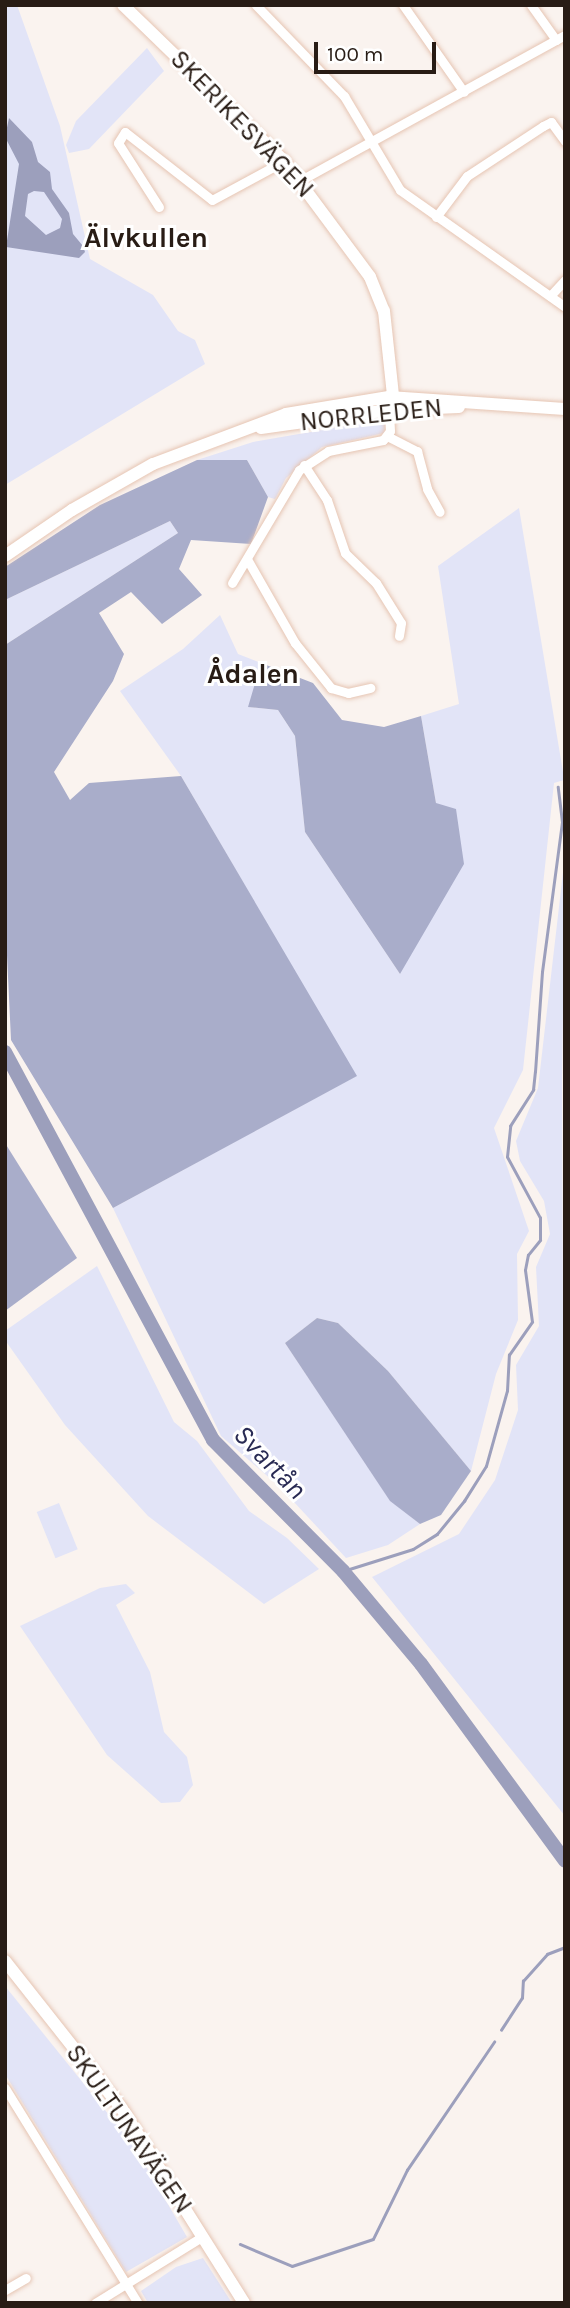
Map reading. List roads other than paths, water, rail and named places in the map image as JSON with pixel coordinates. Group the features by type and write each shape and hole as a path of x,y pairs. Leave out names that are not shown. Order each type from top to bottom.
{"main road":[{"name":"SKERIKESVÄGEN","path":"124,5 284,161 301,180 370,277 383,312 388,405"},
{"name":"NORRLEDEN","path":"5,556 130,476 232,433 388,405 512,405 565,408"},
{"name":"SKULTUNAVÄGEN","path":"5,1961 122,2109 244,2303"}],"street":[{"path":"256,5 327,74 372,141 393,183 436,218 565,307"},
{"path":"403,5 464,92"},
{"path":"301,180 560,38 531,5"},
{"path":"436,218 467,176 543,126 551,122 565,141"},
{"path":"159,207 118,142 125,132 212,200 284,161"},
{"path":"550,296 565,280"},
{"path":"387,436 388,405"},
{"path":"232,583 304,465 328,451 373,444 387,436"},
{"path":"387,436 417,451 427,489 439,512"},
{"path":"304,465 327,500 345,552 376,583 401,623 399,636"},
{"path":"247,559 295,643 331,688 348,693 370,688"},
{"path":"5,2088 138,2303"},
{"path":"95,2303 203,2236"},
{"path":"5,2290 26,2278"}],"waterway":[{"path":"343,1571 413,1549 437,1534 464,1501 486,1466 507,1391 509,1355 532,1322 525,1270 528,1255 540,1240 540,1218 507,1157 510,1126 533,1090 542,972 562,822 558,787"},
{"name":"Svartån","path":"5,1052 213,1440 343,1571 421,1664 565,1861"},
{"path":"501,2030 522,1998 523,1981 547,1954 565,1947"},
{"path":"240,2244 292,2266 373,2239 407,2170 494,2042"}],"district":[{"name":"Älvkullen","path":"146,238"},
{"name":"Ådalen","path":"253,674"}]}
